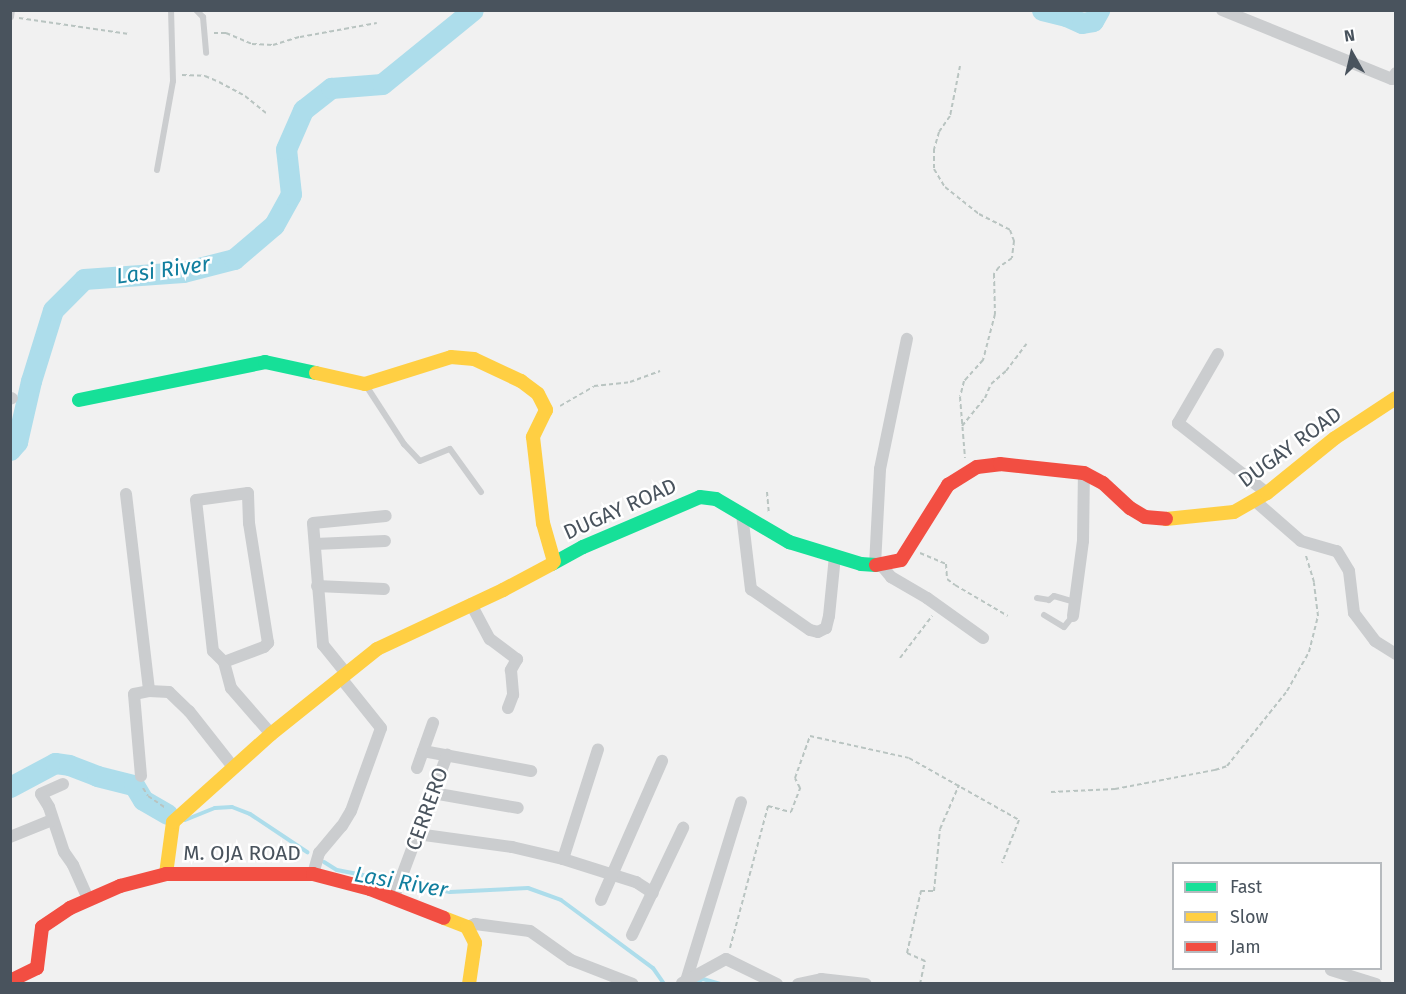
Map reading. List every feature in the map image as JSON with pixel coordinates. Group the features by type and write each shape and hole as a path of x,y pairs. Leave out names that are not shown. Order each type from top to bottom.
{"street":[{"path":"1222,10 1392,79 1395,73"},
{"path":"907,339 880,469 878,565 891,578 939,607 982,638"},
{"path":"1218,354 1178,423 1260,497 1301,541 1337,552 1349,571 1354,614 1376,641 1395,654"},
{"path":"79,400 265,362 365,384 451,357 474,359 521,381 538,394 546,410 533,437 543,523 554,561"},
{"name":"DUGAY ROAD","path":"176,819 272,734 377,649 554,561 700,497 716,499 789,542 835,556 878,565 901,560 948,485 977,467 1000,464 1084,473 1103,483 1130,508 1145,516 1161,520 1234,512 1260,497 1335,438 1395,398"},
{"path":"1073,616 1083,541 1084,473"},
{"path":"224,662 264,647 268,643 249,523 248,493 196,500 213,651 224,662 231,688 272,734"},
{"path":"126,494 149,692"},
{"path":"742,513 751,589 800,623 818,632 826,628 829,616 835,556"},
{"path":"313,874 319,853 342,826 351,811 381,728 323,645 313,523 386,516"},
{"path":"315,544 385,541"},
{"path":"317,586 384,589"},
{"path":"471,604 490,639 517,659 511,670 513,695 508,708"},
{"path":"141,776 134,694 149,692 169,692 189,711 233,767"},
{"path":"417,768 433,723"},
{"path":"563,859 598,749"},
{"path":"423,751 531,771"},
{"name":"CERRERO","path":"394,897 447,755"},
{"path":"601,900 662,761"},
{"path":"63,784 41,794 64,852 73,865 88,899"},
{"path":"433,793 518,808"},
{"path":"683,982 741,802"},
{"path":"166,874 176,819"},
{"path":"10,837 52,820"},
{"path":"632,935 683,828"},
{"path":"417,834 512,847 563,859 636,882 653,893"},
{"name":"M. OJA ROAD","path":"10,981 37,968 42,927 88,899 120,886 166,874 238,876 290,872 313,874 394,897 467,927"},
{"path":"469,984 475,943 467,927 475,924 530,932 571,960 633,984"},
{"path":"683,982 726,959 777,984"},
{"path":"1330,970 1376,984"},
{"path":"798,984 821,979 866,984"}],"lane":[{"path":"11,16 12,10"},
{"path":"157,170 173,75 171,10"},
{"path":"196,10 203,17 206,53"},
{"path":"365,384 404,444 420,461 450,449 481,492"},
{"path":"1037,598 1049,600 1054,596 1075,602"},
{"path":"1044,615 1064,627 1073,616"}],"path":[{"path":"11,16 129,34"},
{"path":"205,33 226,33 243,42 273,45 300,37 377,23"},
{"path":"960,66 950,116 939,132 934,149 934,169 945,187 979,214 1010,230 1014,241 1012,258 999,267 994,274 995,314 983,360 964,381 960,397 966,473"},
{"path":"173,75 205,76 245,96 266,114"},
{"path":"962,426 985,398 991,384 1006,371 1026,344"},
{"path":"546,410 559,406 577,393 594,386 630,382 660,371"},
{"path":"767,492 770,532"},
{"path":"1051,792 1115,789 1204,773 1227,766 1287,691 1309,652 1318,616 1314,582 1301,541"},
{"path":"910,548 946,564 947,579 1008,616"},
{"path":"900,658 939,607"},
{"path":"726,959 768,806 791,812 800,788 795,778 810,736 909,758 1019,820 1002,863"},
{"path":"141,776 143,788 148,796 176,819"},
{"path":"920,984 925,961 907,953 921,891 934,891 940,829 959,785"}],"waterway":[{"name":"Lasi River","path":"10,450 17,442 31,381 53,310 84,279 183,272 234,259 274,225 291,194 286,149 303,110 331,88 382,84 473,10"},
{"name":"Lasi River","path":"1042,10 1082,23 1093,21 1099,10"},
{"name":"Lasi River","path":"10,787 55,763 69,765 97,776 134,785 143,800 167,814"},
{"name":"Lasi River","path":"185,820 215,808 232,807 250,814 307,852"},
{"name":"Lasi River","path":"324,862 337,870 450,892 528,888 561,900 653,968 664,984"},
{"name":"Lasi River","path":"693,984 703,979 720,984"}],"traffic: fast":[{"path":"79,400 265,362 316,373"},
{"path":"552,564 583,547 700,497 716,499 789,542 861,564 876,565"}],"traffic: slow":[{"path":"316,373 365,384 451,357 474,359 521,381 538,394 546,410 533,437 543,523 554,561"},
{"path":"1166,519 1234,512 1267,493 1335,438 1396,398"},
{"path":"166,874 173,822 271,734 377,649 503,590 552,564"},
{"path":"444,918 467,927 475,943 469,984"}],"traffic: jam":[{"path":"876,565 901,560 948,485 977,467 1000,464 1084,473 1103,483 1130,508 1145,517 1166,519"},
{"path":"10,981 37,968 42,927 70,908 120,886 166,874 313,874 370,889 444,918"}]}
